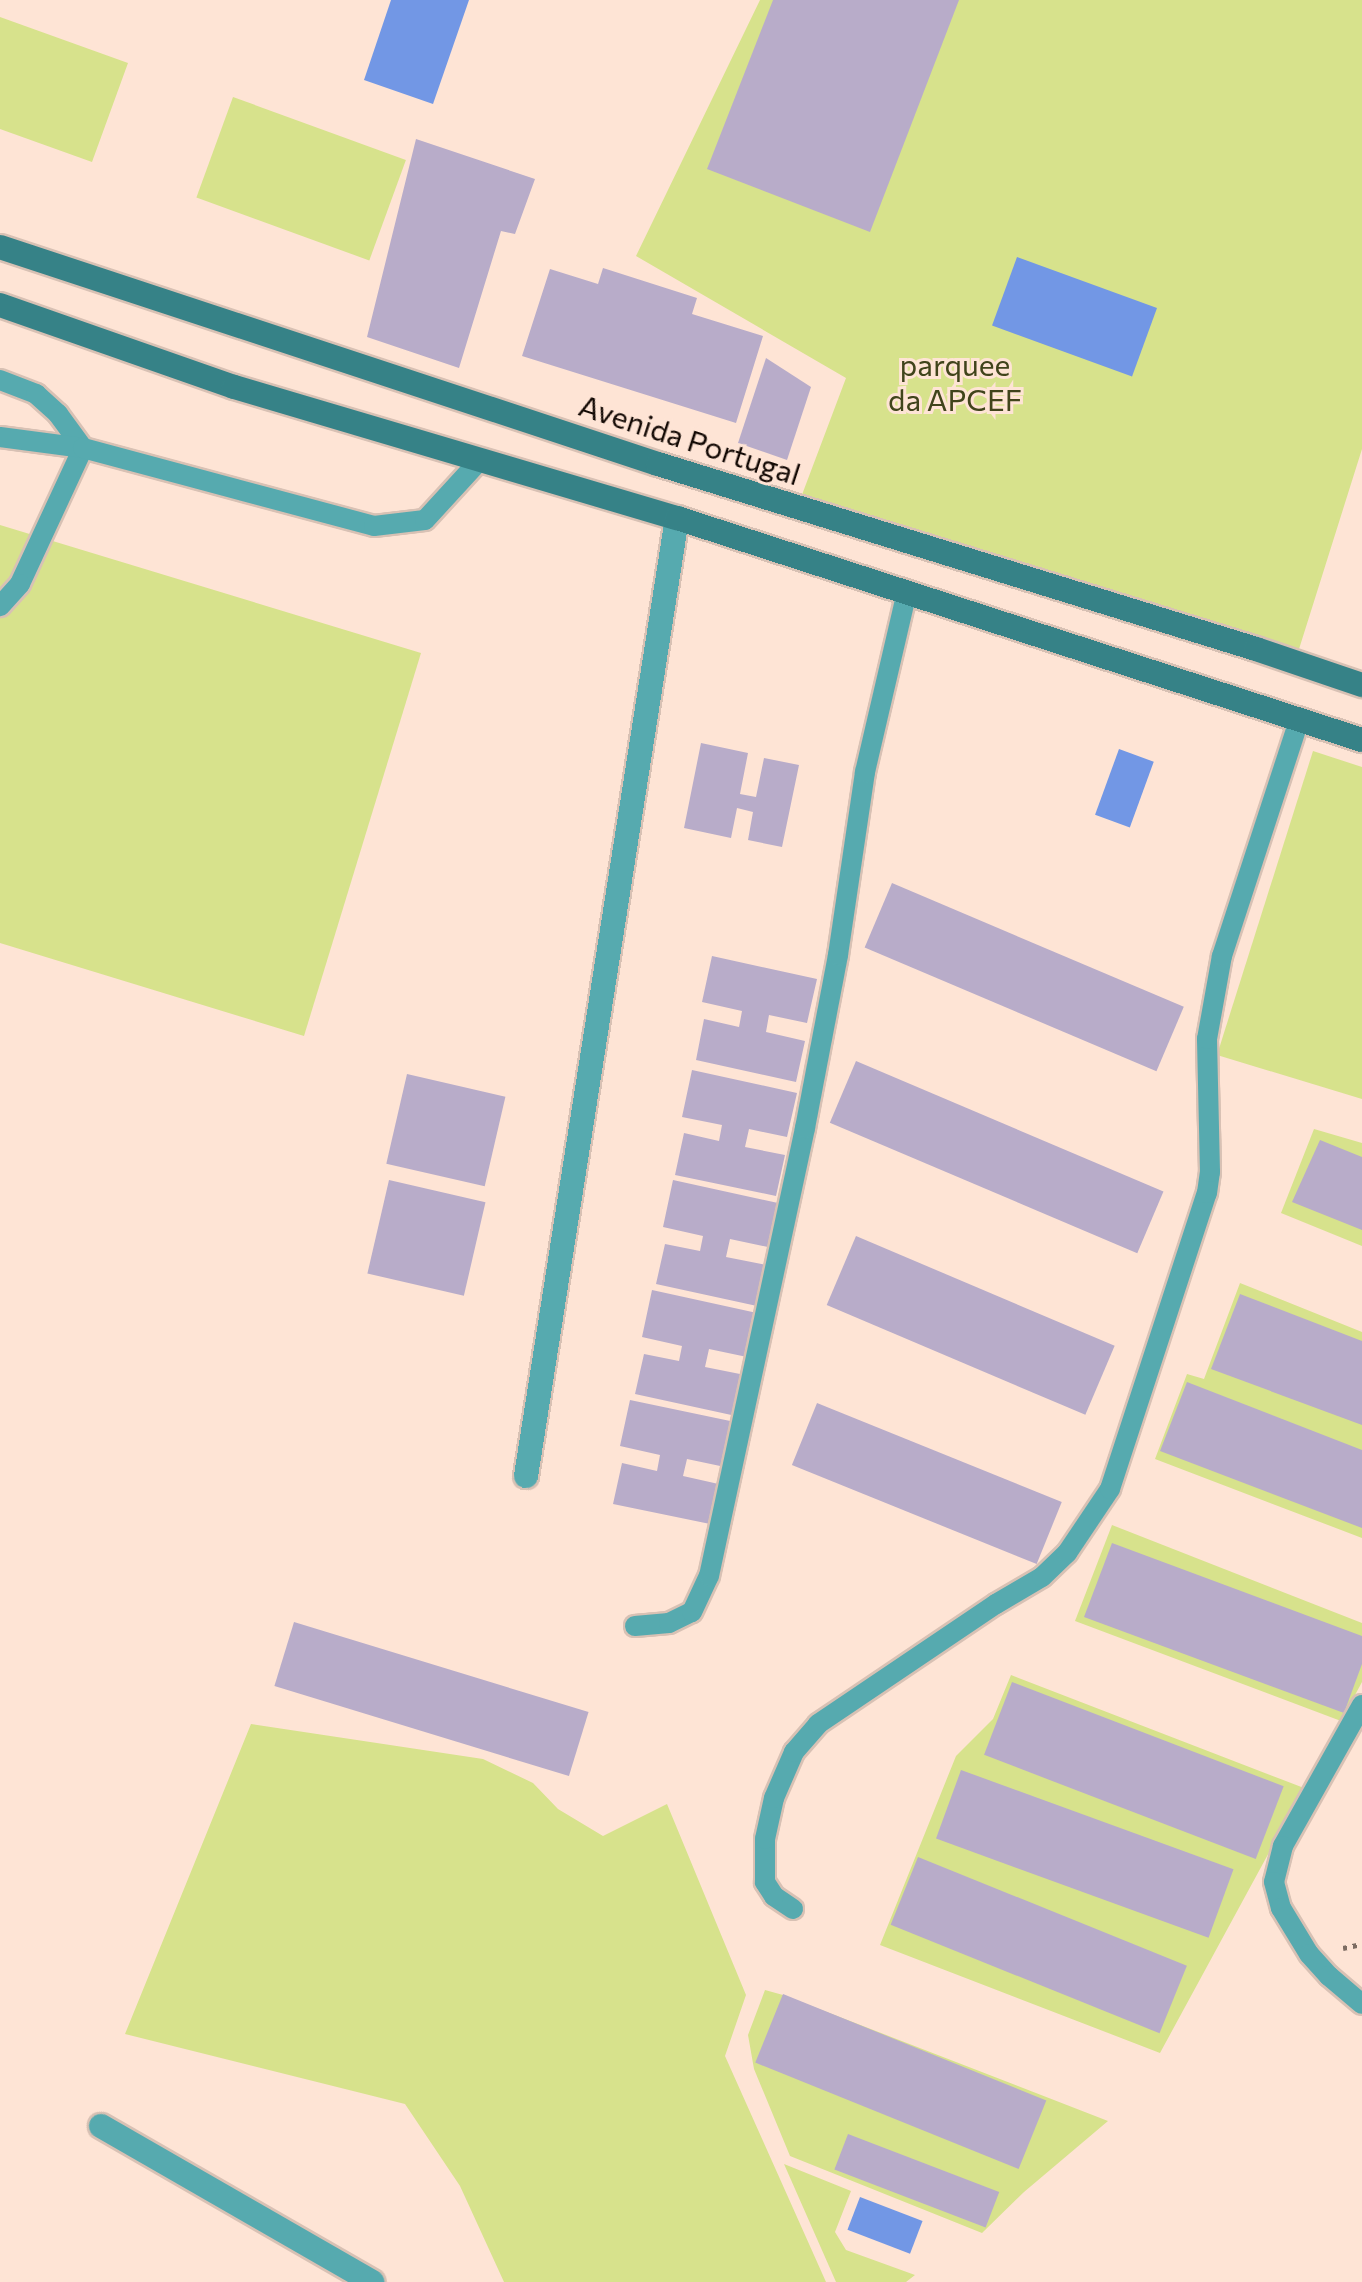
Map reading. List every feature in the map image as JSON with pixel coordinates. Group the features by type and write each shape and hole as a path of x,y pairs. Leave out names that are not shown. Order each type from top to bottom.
{"street":[{"name":"Avenida Portugal","path":"0,247 658,464 1256,649 1362,685"},
{"path":"0,305 234,387 677,518 1362,740"},
{"path":"526,1476 677,518"},
{"path":"101,2126 372,2282"}],"lane":[{"path":"0,380 36,394 58,414 83,448"},
{"path":"0,437 83,448 374,526 425,520 480,460"},
{"path":"0,606 20,584 83,448"},
{"path":"635,1626 669,1623 692,1612 709,1576 805,1128 838,955 865,772 907,592"},
{"path":"793,1909 774,1896 765,1882 765,1839 774,1798 794,1752 818,1724 996,1604 1042,1577 1067,1553 1110,1489 1207,1193 1210,1172 1207,1039 1222,956 1299,720"},
{"path":"1362,1705 1283,1846 1274,1882 1281,1908 1309,1954 1362,2004"}],"green space":[{"name":"parquee da APCEF","path":"760,0 1362,0 1362,449 1294,665 800,500 846,378 636,256"},
{"path":"0,17 128,63 92,162 0,129"},
{"path":"233,97 406,160 369,260 196,198"},
{"path":"0,525 421,653 304,1036 0,943"},
{"path":"1313,751 1362,767 1362,1099 1217,1055"},
{"path":"1314,1129 1362,1143 1362,1246 1281,1213"},
{"path":"1240,1283 1362,1332 1362,1538 1155,1459 1187,1374 1204,1379"},
{"path":"1112,1525 1362,1623 1362,1682 1341,1721 1075,1621"},
{"path":"1011,1675 1304,1788 1160,2053 880,1945 956,1756 993,1719"},
{"path":"251,1724 483,1759 533,1783 558,1809 603,1836 667,1804 746,1995 725,2056 826,2282 504,2282 460,2186 405,2104 125,2034"},
{"path":"765,1990 1108,2121 1024,2192 982,2233 790,2156 754,2069 748,2035"},
{"path":"784,2164 851,2191 835,2232 846,2250 915,2275 906,2282 836,2282"}],"water":[{"path":"391,0 469,0 433,104 364,80"},
{"path":"1017,257 1157,308 1132,377 992,326"},
{"path":"1119,749 1154,762 1130,827 1095,815"},
{"path":"860,2197 923,2221 910,2254 847,2230"}],"building":[{"path":"773,0 959,0 870,232 707,169"},
{"path":"416,139 535,179 515,234 501,231 459,368 367,337"},
{"path":"603,268 697,298 692,314 763,336 736,423 522,356 550,269 598,284"},
{"path":"766,358 811,387 787,460 738,443"},
{"path":"701,743 748,753 740,794 756,797 764,758 799,765 782,847 748,840 753,812 737,808 731,838 684,828"},
{"path":"892,883 1184,1007 1156,1071 865,947"},
{"path":"712,956 817,979 807,1023 769,1015 766,1032 805,1041 796,1082 696,1060 704,1019 739,1027 742,1011 702,1002"},
{"path":"856,1061 1163,1192 1137,1253 830,1123"},
{"path":"692,1070 797,1093 787,1137 749,1129 745,1147 785,1155 776,1196 675,1175 684,1133 719,1141 722,1125 682,1117"},
{"path":"407,1074 505,1097 485,1186 386,1164"},
{"path":"1320,1140 1362,1157 1362,1230 1292,1202"},
{"path":"389,1180 485,1202 464,1296 367,1274"},
{"path":"673,1180 778,1203 768,1247 730,1239 726,1257 766,1265 757,1306 656,1284 665,1244 700,1251 703,1236 663,1227"},
{"path":"856,1236 1115,1346 1085,1415 827,1305"},
{"path":"652,1290 757,1313 747,1357 709,1349 705,1367 745,1375 736,1416 635,1394 644,1354 679,1361 682,1346 642,1337"},
{"path":"1240,1294 1362,1341 1362,1425 1211,1369"},
{"path":"1187,1382 1362,1450 1362,1528 1160,1451"},
{"path":"630,1400 735,1422 725,1467 687,1459 683,1476 723,1485 715,1525 613,1504 622,1463 657,1471 660,1455 620,1446"},
{"path":"817,1403 1062,1502 1037,1564 792,1465"},
{"path":"1112,1543 1362,1636 1362,1664 1344,1713 1084,1617"},
{"path":"294,1622 589,1712 569,1776 274,1686"},
{"path":"1012,1682 1284,1786 1256,1859 984,1755"},
{"path":"961,1770 1234,1869 1209,1938 936,1839"},
{"path":"918,1857 1187,1966 1160,2033 891,1925"},
{"path":"783,1994 1046,2100 1019,2169 755,2063"},
{"path":"848,2134 999,2192 986,2228 834,2169"}]}
